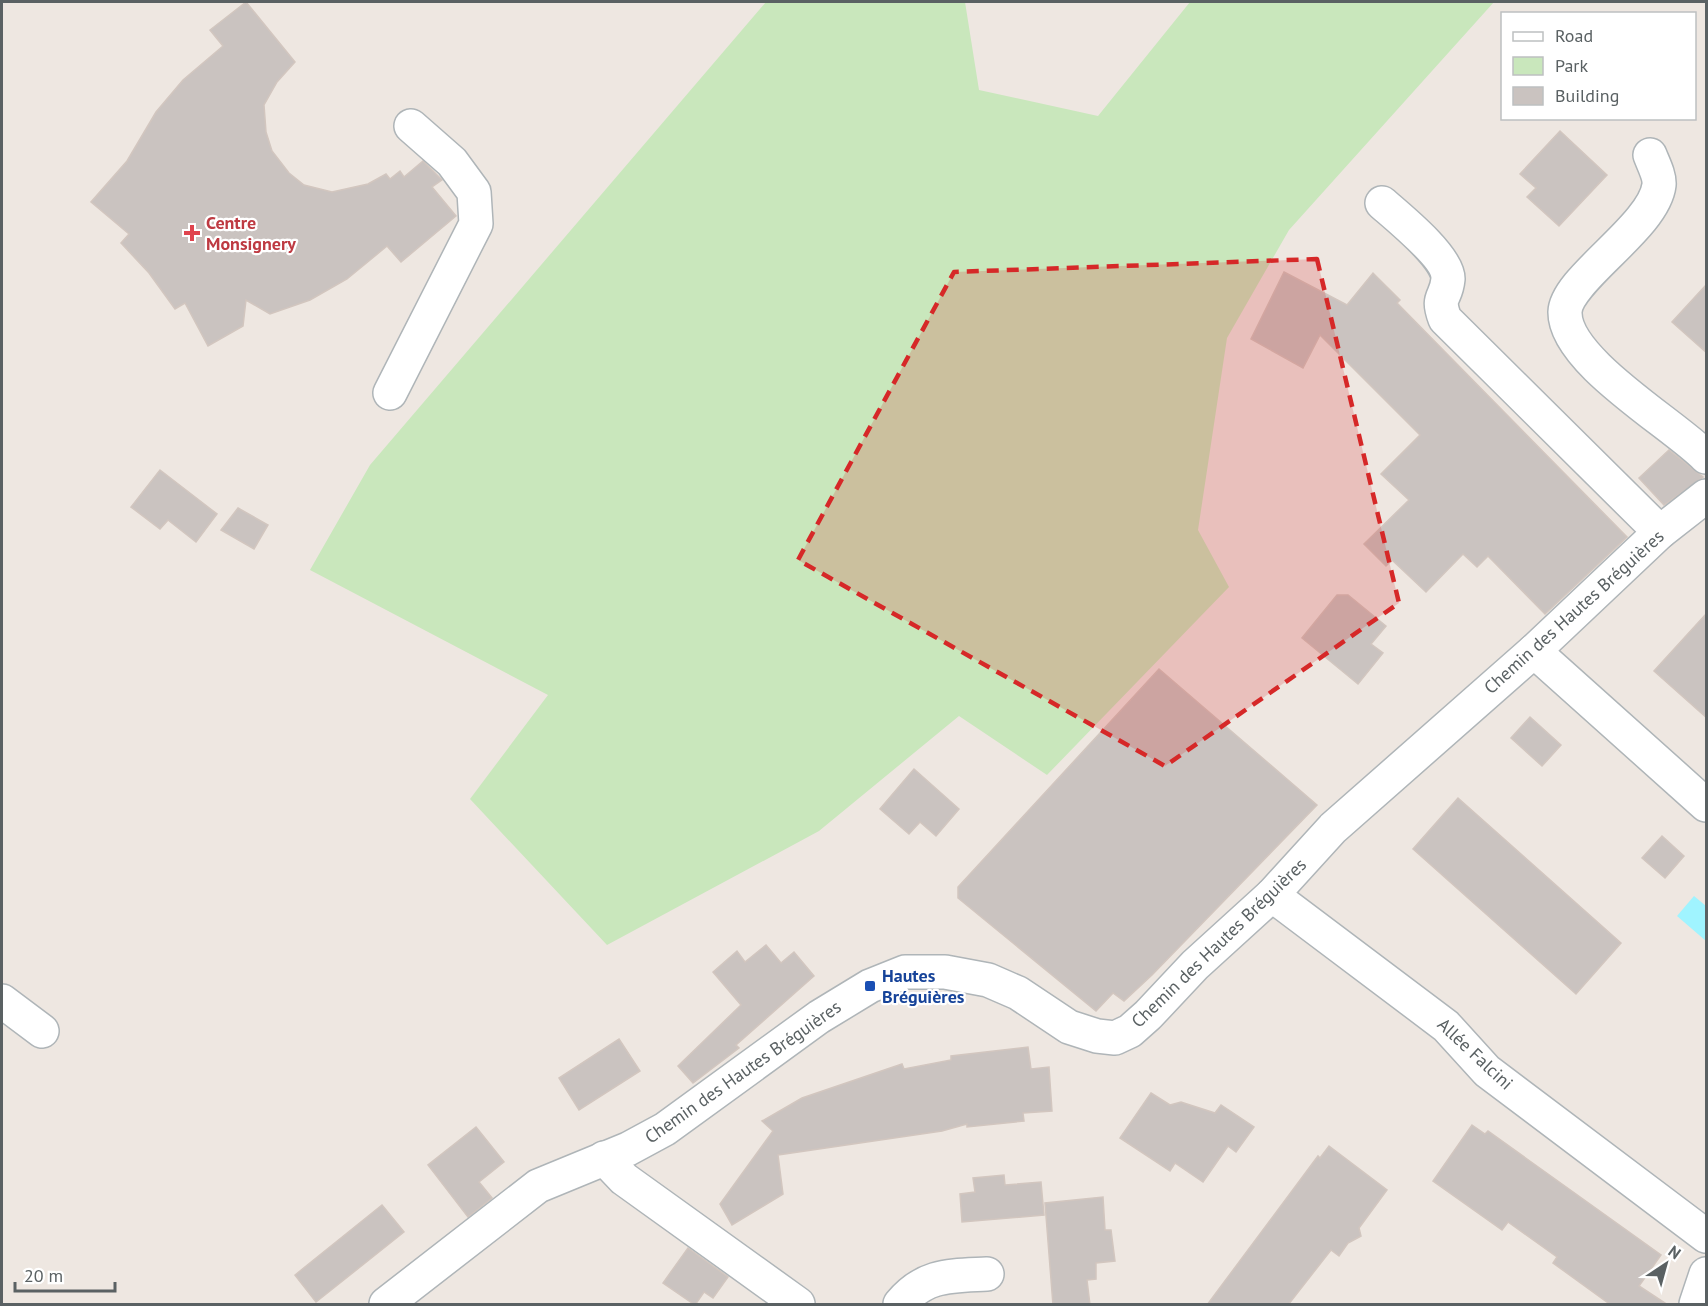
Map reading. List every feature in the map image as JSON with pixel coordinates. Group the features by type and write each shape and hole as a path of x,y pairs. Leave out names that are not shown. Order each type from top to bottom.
{"street":[{"path":"390,393 476,224 474,192 452,162 411,126"},
{"path":"1650,155 1660,183 1654,205 1577,289 1565,310 1567,329 1580,349 1643,407 1707,457"},
{"path":"1382,203 1442,260 1448,278 1439,303 1445,319 1660,532"},
{"name":"Chemin des Hautes Bréguières","path":"386,1305 538,1186 628,1149 665,1129 819,1017 870,986 905,972 945,972 988,980 1018,993 1069,1027 1115,1038 1130,1031 1195,965 1272,895 1333,828 1534,651 1660,532 1707,496"},
{"path":"1534,651 1707,806"},
{"name":"Allée Falcini","path":"1272,895 1446,1026 1487,1071 1707,1236"},
{"path":"2,1001 42,1031"},
{"path":"604,1158 624,1179 798,1305"},
{"path":"900,1305 913,1289 943,1277 987,1274"},
{"path":"1696,1305 1707,1274"}],"highlighted area":[{"path":"1317,259 1399,603 1165,766 798,560 954,272"}],"green space":[{"path":"766,2 965,2 979,90 1098,116 1190,2 1494,2 1289,230 1227,338 1198,530 1229,587 1047,775 959,716 819,831 607,945 470,799 548,695 310,570 370,465"}],"water":[{"path":"1694,896 1706,906 1706,941 1677,916"}],"building":[{"path":"246,2 295,62 277,82 264,105 266,132 272,151 289,173 304,185 332,192 368,184 386,174 390,179 400,171 404,177 423,161 442,180 432,187 456,216 401,262 387,246 347,279 310,300 270,314 246,300 243,326 208,346 185,303 175,309 149,273 121,243 129,234 91,202 127,161 156,112 183,80 223,46 210,30"},
{"path":"1560,131 1607,175 1559,226 1527,197 1536,188 1520,174"},
{"path":"1284,272 1347,305 1373,273 1400,300 1397,303 1627,537 1545,614 1488,556 1477,567 1463,554 1426,592 1392,560 1386,566 1364,544 1409,500 1381,474 1420,435 1320,335 1303,368 1251,339"},
{"path":"1707,284 1707,353 1672,322"},
{"path":"1669,450 1703,477 1664,505 1639,478"},
{"path":"160,470 217,514 196,542 168,520 160,529 131,507"},
{"path":"238,508 268,525 254,549 221,530"},
{"path":"1337,595 1348,595 1386,626 1371,644 1383,653 1358,684 1302,638"},
{"path":"1707,613 1707,718 1654,671"},
{"path":"1159,669 1317,805 1152,975 1124,1001 1113,993 1096,1011 958,898 958,887"},
{"path":"1530,717 1561,745 1542,766 1511,738"},
{"path":"914,769 959,809 936,836 920,822 909,834 880,809"},
{"path":"1458,798 1621,943 1576,994 1413,849"},
{"path":"1662,836 1684,856 1665,878 1642,858"},
{"path":"766,945 781,963 794,952 814,976 736,1045 739,1048 693,1083 678,1066 741,1005 713,972 737,951 745,962"},
{"path":"619,1039 640,1071 579,1110 559,1078"},
{"path":"1028,1047 1031,1069 1049,1067 1052,1111 1023,1113 1024,1121 967,1127 967,1124 942,1131 778,1155 783,1194 732,1225 720,1204 773,1131 762,1121 802,1098 902,1064 904,1069 951,1060 951,1056"},
{"path":"1151,1093 1170,1105 1181,1102 1215,1113 1221,1105 1254,1127 1236,1152 1228,1146 1203,1182 1175,1163 1170,1171 1120,1138"},
{"path":"1472,1125 1485,1134 1488,1131 1661,1255 1639,1286 1668,1305 1611,1305 1553,1263 1557,1257 1508,1222 1502,1230 1433,1181"},
{"path":"476,1127 504,1162 479,1182 492,1198 468,1217 428,1165"},
{"path":"1329,1146 1387,1190 1359,1228 1361,1236 1348,1243 1339,1256 1331,1250 1288,1305 1207,1305 1318,1156 1320,1158"},
{"path":"1004,1175 1005,1185 1041,1182 1044,1215 962,1222 960,1194 975,1192 973,1178"},
{"path":"1103,1197 1105,1230 1111,1230 1115,1261 1096,1263 1096,1279 1087,1280 1090,1305 1053,1305 1045,1203"},
{"path":"382,1205 404,1232 316,1302 295,1275"},
{"path":"688,1248 728,1277 713,1298 704,1292 695,1305 663,1283"}],"place":[{"name":"Centre Monsignery","path":"192,233"},
{"name":"Hautes Bréguières","path":"870,986"}]}
